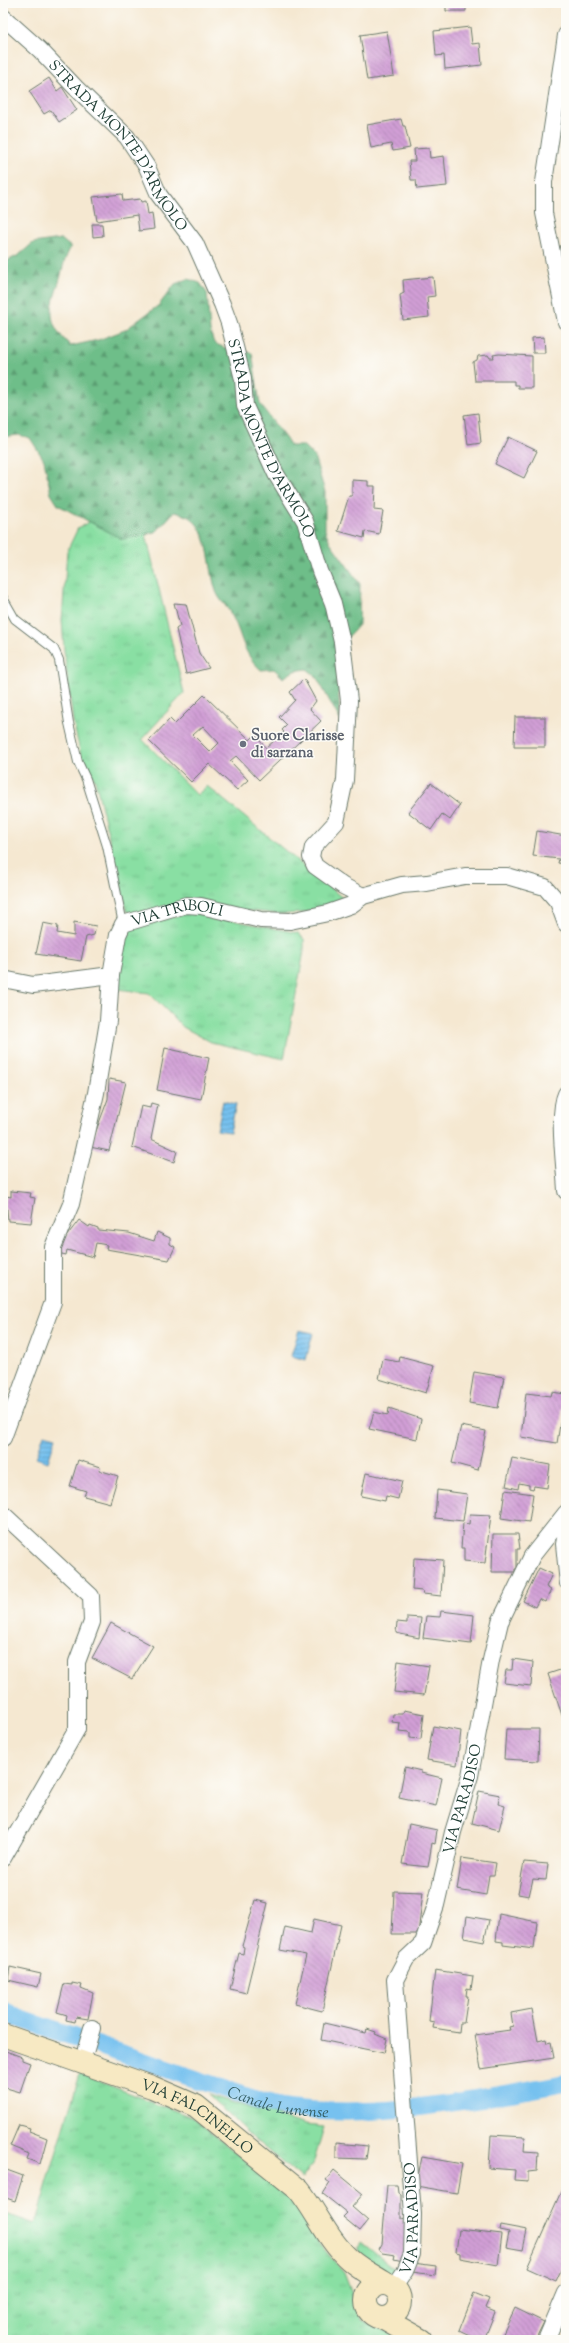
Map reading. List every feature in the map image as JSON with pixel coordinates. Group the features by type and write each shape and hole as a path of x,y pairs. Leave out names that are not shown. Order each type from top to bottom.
{"street":[{"name":"STRADA MONTE D'ARMOLO","path":"3,17 40,50 76,88 127,136 147,167 159,195 195,243 222,304 229,323 243,379 245,406 276,474 305,521 320,571 333,603 342,642 349,701 345,780 336,822 313,847 311,857 315,866 343,886 363,896"},
{"path":"566,35 544,182 544,214 566,322"},
{"name":"VIA TRIBOLI","path":"3,1438 53,1302 53,1247 70,1204 96,1093 108,1021 111,974 118,934 124,924 186,905 201,906 261,920 290,920 328,912 351,904 363,896 402,885 427,884 465,876 507,876 545,887 558,902 566,924"},
{"path":"3,979 33,985 111,974"},
{"path":"566,1094 563,1100 562,1122 566,1191"},
{"name":"VIA PARADISO","path":"393,2292 405,2271 412,2254 413,2214 405,2093 395,1998 395,1980 406,1959 423,1943 436,1905 453,1832 470,1776 491,1660 500,1622 532,1556 565,1513"},
{"path":"3,1514 91,1596 92,1622 77,1662 77,1729 3,1858"},
{"path":"86,2048 92,2028"},
{"name":"VIA FALCINELLO","path":"3,2035 152,2087 196,2106 299,2190 311,2205 322,2225 349,2259 393,2292 421,2340"},
{"name":"VIA FALCINELLO","path":"349,2259 371,2314 382,2318 421,2340"},
{"path":"366,2304 367,2293 375,2285 393,2292 392,2316 382,2318"},
{"path":"546,2340 566,2293"}],"lane":[{"path":"3,598 15,619 54,649 58,660 68,723 78,762 86,779 107,846 124,924"},
{"path":"565,1513 560,1544 564,1584 566,1583"}],"green space":[{"path":"61,239 71,247 65,259 52,307 52,315 53,322 57,330 71,346 98,340 125,330 159,305 175,284 188,279 200,283 207,293 210,331 214,343 225,348 252,353 260,404 291,446 304,446 314,456 325,492 325,530 330,542 360,584 359,625 336,650 340,720 316,676 307,669 294,671 283,678 274,669 261,670 254,663 246,650 231,614 216,591 206,543 202,532 195,523 186,516 174,512 157,531 146,535 122,539 58,505 51,494 44,460 30,438 19,435 3,437 3,263 19,255 33,243"},
{"path":"91,521 122,539 146,535 184,693 142,739 197,795 207,786 345,900 303,913 280,914 242,910 133,913 127,911 95,780 82,760 73,721 64,650 62,620 67,551 78,528"},
{"path":"190,912 298,933 304,939 304,951 284,1059 211,1042 183,1027 149,993 118,989 125,933 130,929"},
{"path":"80,2074 194,2118 283,2192 301,2209 308,2230 344,2273 362,2320 396,2336 400,2340 3,2340 3,2213 35,2224"},
{"path":"208,2095 305,2125 324,2127 314,2161 302,2179 254,2139"},
{"path":"361,2242 396,2270 389,2274 361,2256 358,2249"}],"water":[{"path":"223,1101 236,1104 230,1132 217,1130"},
{"path":"299,1330 313,1333 306,1360 291,1356"},
{"path":"44,1434 56,1437 48,1462 36,1458"}],"building":[{"path":"446,3 466,3 466,11 446,11"},
{"path":"470,27 472,44 480,43 482,65 445,69 444,55 436,56 434,31"},
{"path":"387,31 394,76 367,80 360,35"},
{"path":"49,78 57,91 62,87 77,110 59,122 51,110 44,114 29,91"},
{"path":"401,119 403,126 405,126 410,148 393,151 391,144 371,148 367,125"},
{"path":"429,148 430,158 444,156 447,186 417,189 416,180 411,180 409,161 415,161 414,149"},
{"path":"122,194 123,201 140,199 141,202 146,201 148,214 152,213 154,229 139,231 137,215 97,221 93,197"},
{"path":"92,224 102,224 103,236 93,237"},
{"path":"433,277 435,296 427,297 429,317 403,320 400,295 404,293 403,280"},
{"path":"544,337 545,353 533,353 532,338"},
{"path":"488,355 490,358 494,358 493,355 532,356 532,388 518,388 518,385 514,385 514,381 475,381 473,362 477,360 478,356"},
{"path":"478,413 481,443 468,445 464,415"},
{"path":"508,437 537,451 524,478 495,464"},
{"path":"352,480 368,481 368,486 375,486 374,510 383,511 379,534 365,531 364,538 338,531 349,496 352,496"},
{"path":"174,603 186,604 199,653 209,668 186,674 176,629 180,626"},
{"path":"304,679 316,701 310,709 321,721 259,780 236,756 230,761 248,780 237,790 209,764 191,782 149,741 170,719 175,724 204,695 250,740 255,735 266,748 284,732 282,730 287,725 279,717 295,700 290,692","holes":["203,726 219,743 210,752 193,735"]},
{"path":"515,717 545,717 545,747 514,747"},
{"path":"431,783 460,805 450,820 442,814 431,830 408,812"},
{"path":"537,831 566,836 566,864 558,863 559,859 533,856"},
{"path":"74,922 96,926 94,935 86,937 81,961 36,954 43,923 58,926 57,933 74,936"},
{"path":"165,1048 209,1058 201,1099 157,1090"},
{"path":"109,1079 126,1082 109,1151 90,1147 108,1099"},
{"path":"151,1103 158,1105 151,1139 177,1151 174,1162 132,1147 141,1106 150,1108"},
{"path":"11,1191 31,1193 30,1197 35,1198 31,1223 8,1221 7,1209 5,1209 6,1196 11,1197"},
{"path":"79,1220 89,1227 90,1225 98,1228 98,1230 129,1233 154,1241 157,1232 170,1238 170,1244 175,1247 169,1260 106,1249 107,1245 96,1243 93,1257 67,1250 66,1255 58,1253 59,1246"},
{"path":"400,1357 434,1366 426,1393 379,1379 383,1359 399,1362"},
{"path":"474,1372 504,1377 498,1408 469,1403"},
{"path":"552,1392 565,1394 557,1443 521,1437 526,1393 551,1396"},
{"path":"389,1408 421,1419 417,1439 369,1429 374,1412 388,1415"},
{"path":"461,1426 486,1431 478,1470 452,1463"},
{"path":"512,1458 550,1465 547,1488 534,1486 533,1489 529,1488 529,1485 519,1483 518,1489 506,1486"},
{"path":"78,1460 100,1467 99,1470 118,1476 110,1503 84,1496 86,1491 70,1486"},
{"path":"366,1473 402,1481 398,1499 386,1496 385,1501 361,1496"},
{"path":"437,1490 467,1494 463,1521 435,1518"},
{"path":"505,1490 533,1494 529,1522 501,1518"},
{"path":"470,1514 491,1515 485,1563 464,1561 464,1548 461,1548 463,1523 469,1524"},
{"path":"493,1534 518,1534 520,1549 517,1549 517,1569 515,1569 515,1572 492,1572"},
{"path":"414,1558 443,1560 441,1596 423,1594 422,1591 412,1590"},
{"path":"539,1568 552,1574 546,1587 551,1590 545,1602 539,1599 535,1607 523,1601"},
{"path":"441,1611 474,1615 471,1644 423,1638 426,1616 440,1617"},
{"path":"407,1617 421,1618 419,1638 396,1633 397,1622 407,1623"},
{"path":"111,1623 153,1646 132,1679 92,1658"},
{"path":"513,1659 533,1662 531,1686 504,1683 506,1670 512,1670"},
{"path":"398,1661 429,1666 424,1695 394,1692"},
{"path":"566,1668 566,1727 548,1674"},
{"path":"404,1710 424,1714 421,1739 410,1738 410,1732 399,1731 400,1723 392,1722 393,1714 403,1714"},
{"path":"433,1726 461,1731 457,1765 427,1760"},
{"path":"506,1729 539,1729 538,1761 504,1759"},
{"path":"405,1767 442,1778 436,1806 399,1798"},
{"path":"479,1791 500,1795 498,1804 505,1806 499,1830 472,1823"},
{"path":"409,1824 437,1830 435,1844 432,1843 428,1867 402,1864"},
{"path":"462,1858 496,1863 494,1875 489,1875 486,1895 457,1890"},
{"path":"524,1862 548,1864 546,1880 533,1879 529,1896 518,1894"},
{"path":"394,1891 423,1892 418,1934 392,1934"},
{"path":"255,1900 268,1903 246,1993 230,1989 239,1953 243,1954 244,1947 242,1946"},
{"path":"499,1914 537,1922 534,1949 503,1945 503,1942 496,1941"},
{"path":"467,1916 489,1920 484,1942 464,1938"},
{"path":"314,1919 341,1925 322,2011 295,2004 306,1955 280,1950 285,1927 311,1933"},
{"path":"10,1967 41,1974 38,1987 8,1980"},
{"path":"435,1970 473,1976 471,1989 467,1988 466,1996 468,1996 464,2023 460,2023 459,2032 433,2028 434,2022 429,2021"},
{"path":"72,1983 82,1985 81,1988 93,1993 88,2019 76,2017 75,2022 66,2020 67,2015 57,2012 64,1984 72,1985"},
{"path":"532,2009 538,2041 546,2039 547,2043 551,2042 554,2058 481,2069 475,2035 510,2030 509,2027 513,2026 511,2013"},
{"path":"324,2023 366,2033 367,2029 376,2032 375,2034 387,2039 384,2053 321,2040"},
{"path":"3,2050 22,2057 22,2060 30,2063 20,2092 3,2087"},
{"path":"19,2125 30,2128 29,2131 47,2138 40,2164 27,2159 29,2154 10,2146"},
{"path":"491,2135 525,2137 524,2151 538,2152 537,2171 528,2172 528,2181 514,2180 515,2170 489,2168"},
{"path":"336,2143 368,2146 366,2159 336,2158"},
{"path":"422,2157 462,2164 457,2193 416,2186"},
{"path":"3,2165 5,2166 4,2169 23,2176 15,2201 3,2197"},
{"path":"334,2170 363,2194 352,2207 368,2221 360,2231 343,2217 347,2213 323,2194 330,2183 326,2180"},
{"path":"387,2185 397,2185 398,2193 401,2195 401,2219 407,2220 406,2244 403,2261 394,2259 395,2255 382,2253 379,2249 382,2244"},
{"path":"564,2185 566,2186 566,2259 556,2281 527,2268"},
{"path":"500,2225 527,2230 523,2250 506,2247 509,2232 499,2230"},
{"path":"459,2229 502,2234 498,2265 460,2258 460,2253 456,2252"},
{"path":"413,2263 436,2266 435,2275 412,2272"},
{"path":"474,2293 489,2299 485,2308 495,2312 484,2340 478,2340 459,2331"},
{"path":"515,2308 544,2322 535,2340 500,2340"}],"waterway":[{"name":"Canale Lunense","path":"3,2010 18,2018 274,2106 347,2112 384,2110 457,2102 566,2083"}],"place":[{"name":"Suore Clarisse di sarzana","path":"243,744"}]}
